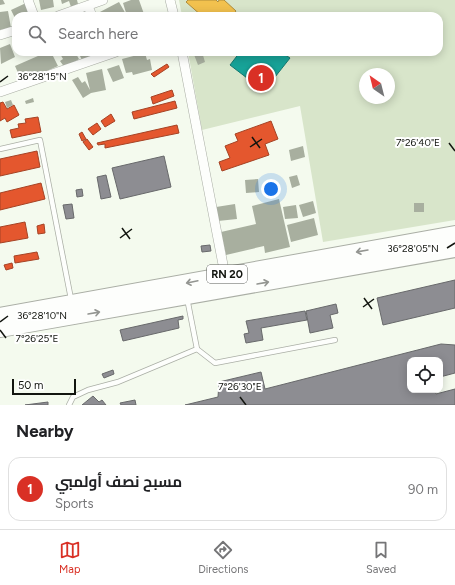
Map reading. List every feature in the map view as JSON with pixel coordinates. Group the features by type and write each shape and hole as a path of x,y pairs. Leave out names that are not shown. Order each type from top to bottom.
{"highway":[{"name":"RN 20","path":"0,316 455,234"},
{"name":"RN 20","path":"0,329 455,249"}],"street":[{"path":"28,0 32,12"},
{"path":"70,12 103,0"},
{"path":"170,0 173,12"},
{"path":"88,6 90,12"},
{"path":"0,35 12,31"},
{"path":"0,92 99,56"},
{"path":"183,56 225,275"}],"lane":[{"path":"0,149 40,140 72,303"},
{"path":"187,296 197,349 215,363 335,340"},
{"path":"69,405 74,397 88,390 118,382 197,349"}],"green space":[{"path":"179,0 455,0 455,220 323,242 300,106 202,130 189,56 443,56 443,12 181,12"}],"building: Homes":[{"path":"188,0 216,0 218,2 219,0 224,0 236,11 197,12 186,2"}],"building: Shops":[{"path":"167,64 169,67 154,77 151,74"},
{"path":"172,90 174,96 153,104 151,97"},
{"path":"175,101 177,108 134,119 132,112"},
{"path":"3,102 7,109 14,105 19,115 7,122 5,118 0,121 0,103"},
{"path":"111,114 115,121 105,127 101,121"},
{"path":"38,117 41,132 12,138 10,130 19,128 18,124 26,123 25,119"},
{"path":"271,121 278,139 265,144 269,155 222,171 219,162 230,158 225,146 238,141 235,134"},
{"path":"97,123 101,129 93,135 88,129"},
{"path":"177,125 179,133 105,148 105,144 98,145 97,143"},
{"path":"82,132 86,139 82,141 79,134"},
{"path":"87,139 93,147 89,150 83,142"},
{"path":"37,151 40,167 0,176 0,159"},
{"path":"41,183 45,199 0,210 0,193"},
{"path":"25,222 28,238 0,243 0,227"},
{"path":"44,224 45,233 38,234 37,226"},
{"path":"37,252 39,259 15,263 14,256"},
{"path":"12,263 13,268 6,270 4,265"}],"building: Public":[{"path":"237,56 287,56 290,58 264,91 230,65"}],"building: Industry":[{"path":"164,156 171,187 120,199 112,168"},
{"path":"106,175 111,197 101,199 97,177"},
{"path":"82,189 83,196 77,197 76,190"},
{"path":"72,204 74,218 66,219 63,205"},
{"path":"210,245 211,251 202,252 201,246"},
{"path":"455,280 455,308 383,325 377,298"},
{"path":"336,304 338,313 330,315 333,328 310,333 306,311"},
{"path":"305,311 307,320 261,328 263,340 246,343 244,334 249,333 246,321"},
{"path":"183,316 183,319 178,320 179,328 123,341 120,330"},
{"path":"441,344 455,345 455,373 443,376 443,357 407,357 407,393 436,394 455,389 455,405 185,405 218,397 219,382 261,372 265,389"},
{"path":"113,370 114,374 104,378 102,374"},
{"path":"93,396 99,402 102,400 106,405 82,405"},
{"path":"135,400 136,405 121,405 120,403"},
{"path":"48,402 48,405 25,405"}],"building: Other":[{"path":"0,0 3,0 5,4 0,5"},
{"path":"39,0 53,0 54,7 41,10"},
{"path":"61,0 77,0 78,4 71,7 69,1 62,4"},
{"path":"131,0 139,0 143,12 126,12 123,3"},
{"path":"119,2 125,12 100,12"},
{"path":"26,3 30,12 12,12 11,10"},
{"path":"8,11 11,28 0,30 0,12"},
{"path":"10,44 12,56 15,57 1,64 0,48"},
{"path":"38,56 53,56 58,66 22,82 15,66"},
{"path":"61,56 77,56 79,59 65,68 60,61 63,59"},
{"path":"80,56 90,56 82,60"},
{"path":"134,56 146,56 147,60 150,59 152,70 133,75 132,72 126,73 122,59"},
{"path":"195,56 203,56 205,62 198,65"},
{"path":"119,65 124,78 113,82 107,69"},
{"path":"102,69 106,90 91,93 83,98 72,80 78,77 82,83 85,81 90,90 86,73"},
{"path":"33,98 34,102 26,104 25,101"},
{"path":"11,100 13,105 7,108 5,102"},
{"path":"303,146 305,157 291,161 289,150"},
{"path":"297,175 300,185 292,188 289,177"},
{"path":"258,179 259,192 246,193 245,180"},
{"path":"279,199 290,247 265,253 264,246 226,255 221,232 256,224 252,206"},
{"path":"313,201 316,213 303,217 299,205"},
{"path":"414,203 424,203 424,212 414,212"},
{"path":"235,204 237,219 218,221 216,207"},
{"path":"296,205 298,218 285,219 283,207"},
{"path":"314,218 318,235 291,242 287,225"}],"place":[{"name":"مسبح نصف أولمبي","path":"261,78"}]}
